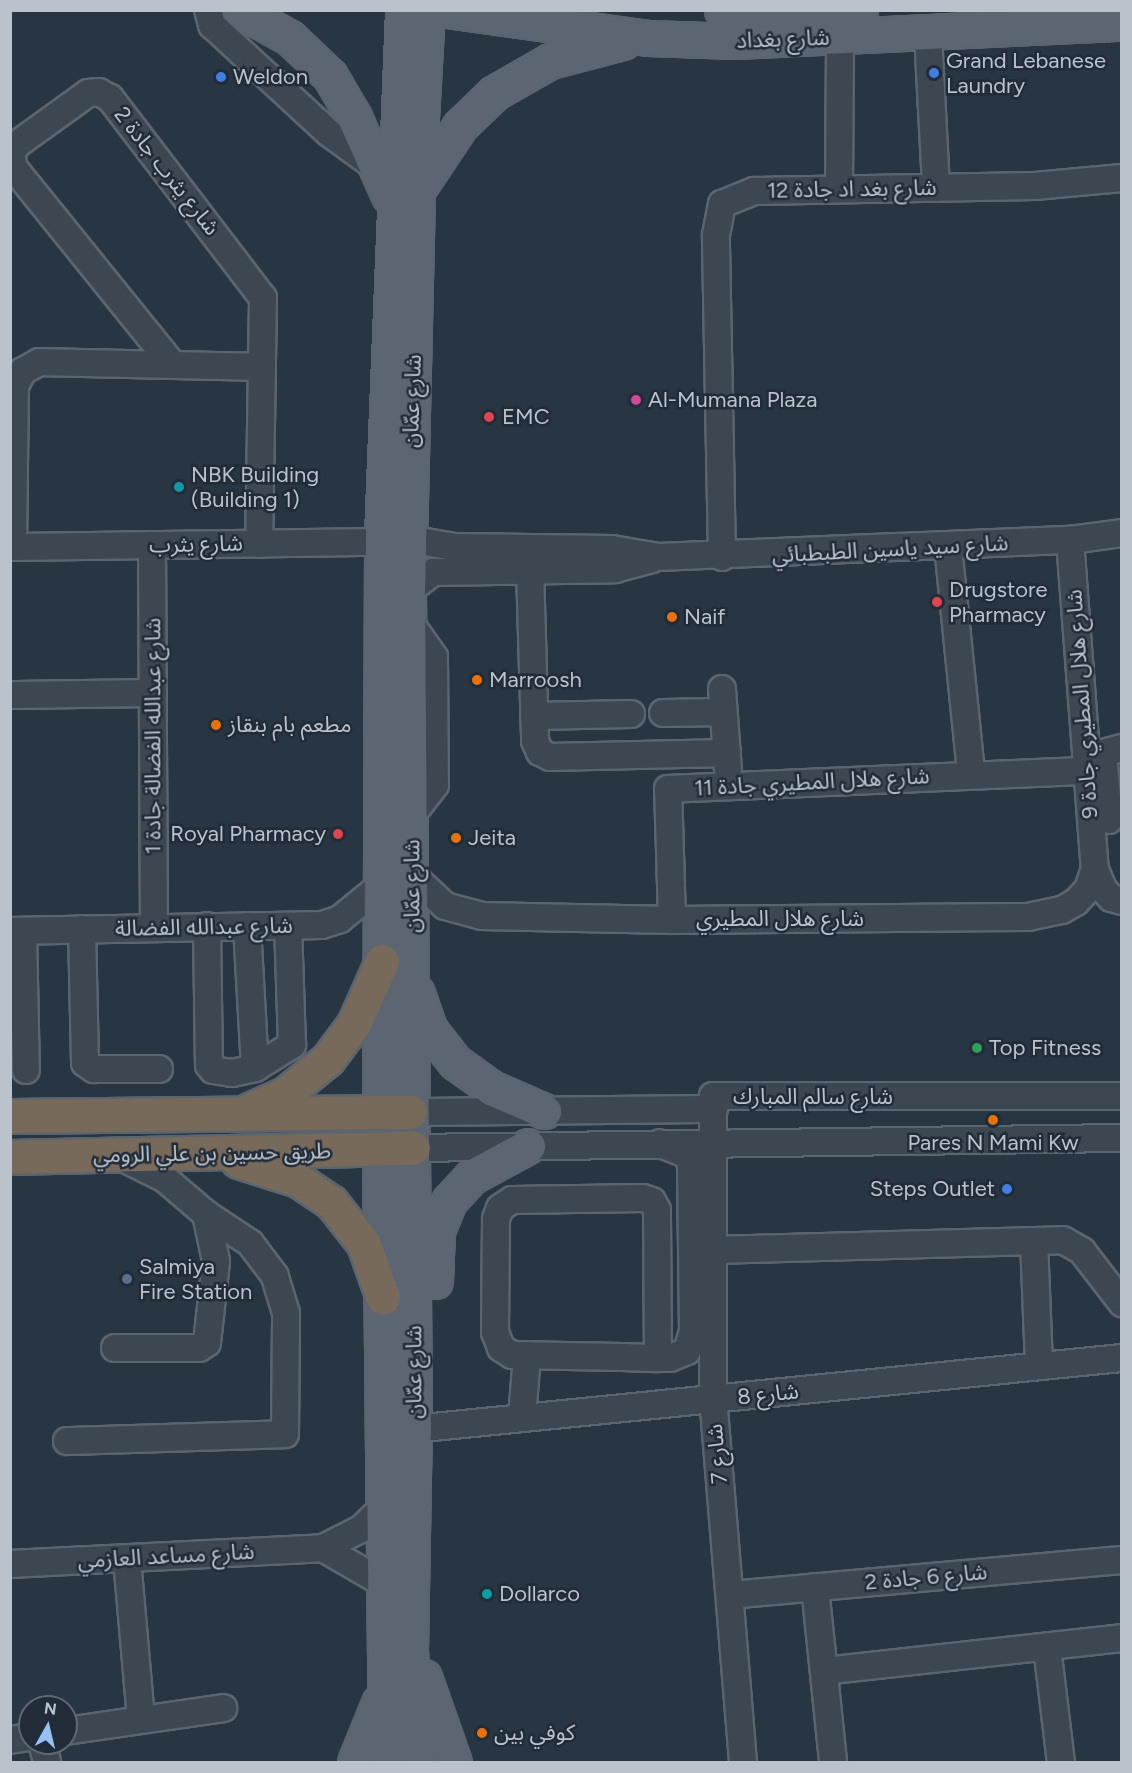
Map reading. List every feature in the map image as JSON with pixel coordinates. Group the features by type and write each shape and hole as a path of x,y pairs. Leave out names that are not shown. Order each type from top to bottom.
{"highway":[{"path":"238,1114 285,1094 328,1059 396,967"},
{"name":"طريق حسين بن علي الرومي","path":"10,1116 395,1112"},
{"path":"45,1116 46,1156"},
{"name":"طريق حسين بن علي الرومي","path":"10,1157 413,1148"},
{"path":"210,1152 291,1177 332,1202 364,1244 383,1298"}],"main road":[{"path":"240,10 290,38 320,65 346,100 377,168 405,197 460,126 512,80 577,52 646,38"},
{"name":"شارع عمّان","path":"386,1762 380,1149 395,1112 397,879 395,537 405,197 403,10"},
{"name":"شارع عمّان","path":"405,197 427,10"},
{"name":"شارع بغداد","path":"446,10 646,38 736,41 928,34 1122,23"},
{"name":"شارع بغداد","path":"722,10 860,10"},
{"name":"شارع عمّان","path":"395,537 408,606 412,814 397,879"},
{"path":"396,967 430,1030 455,1062 491,1088 555,1111"},
{"name":"شارع عمّان","path":"395,1112 413,1148 414,1429 411,1650 417,1762"},
{"path":"414,1349 432,1319 437,1231 449,1201 471,1177 528,1146"},
{"path":"411,1650 454,1762"},
{"path":"355,1762 386,1682"}],"street":[{"path":"208,10 212,25 329,133 377,168"},
{"path":"928,34 936,188"},
{"path":"839,189 840,37"},
{"name":"شارع يثرب جادة 2","path":"172,364 14,168 11,155 16,145 87,93 99,93 110,98 263,298 259,543"},
{"name":"شارع بغد اد جادة 12","path":"723,557 716,235 722,204 754,190 1035,186 1122,178"},
{"path":"12,547 15,386 23,371 39,362 262,367"},
{"name":"شارع سيد ياسين الطبطبائي","path":"395,537 453,547 612,549 658,557 723,557 1070,540 1122,533"},
{"name":"شارع يثرب","path":"12,547 259,543 395,537"},
{"name":"شارع هلال المطيري جادة 9","path":"1070,540 1087,771 1107,820 1095,868"},
{"name":"شارع عبدالله الفضالة جادة 1","path":"152,545 154,927"},
{"path":"948,546 971,774"},
{"name":"شارع سيد ياسين الطبطبائي","path":"408,606 433,572 615,569 658,557"},
{"path":"530,569 536,747 544,756 727,753"},
{"path":"10,695 153,693"},
{"path":"663,713 722,701 729,785"},
{"path":"534,716 632,714"},
{"path":"1107,820 1103,753 1122,748"},
{"name":"شارع هلال المطيري جادة 11","path":"672,920 666,791 729,785 1087,771"},
{"path":"1095,868 1103,889 1122,901"},
{"name":"شارع هلال المطيري","path":"397,879 459,912 482,916 672,920 1028,917 1062,910 1076,902 1088,889 1095,868"},
{"name":"شارع عبدالله الفضالة","path":"17,931 322,925 340,919 397,879"},
{"path":"207,926 209,1065 213,1070 232,1073 255,1068 292,1044 288,926"},
{"path":"247,926 255,1068"},
{"path":"82,929 85,1063 94,1069 159,1069"},
{"path":"17,931 26,1070"},
{"name":"شارع سالم المبارك","path":"395,1112 714,1109 713,1096 1122,1096"},
{"name":"شارع 7","path":"714,1109 712,1399 743,1762"},
{"path":"555,1111 552,1130 556,1137 571,1145"},
{"name":"شارع سالم المبارك","path":"413,1148 1122,1138"},
{"path":"658,1358 657,1210 652,1201 643,1198 512,1200 500,1208 495,1332 501,1348 512,1355 527,1355 658,1358 670,1358 687,1351 693,1331 691,1165 688,1155 659,1143"},
{"path":"67,1441 285,1434 286,1313 275,1276 249,1243 206,1214 165,1179 116,1154"},
{"path":"115,1348 199,1348 207,1342 216,1261 206,1214"},
{"path":"1034,1241 1039,1366"},
{"path":"714,1250 1034,1241 1072,1243 1122,1303"},
{"path":"522,1418 527,1355"},
{"name":"شارع 8","path":"414,1429 1122,1358"},
{"name":"شارع مساعد العازمي","path":"10,1564 322,1548 361,1529 382,1509"},
{"path":"322,1548 385,1584"},
{"path":"127,1559 141,1719"},
{"name":"شارع 6 جادة 2","path":"730,1595 1122,1560"},
{"path":"815,1587 833,1762"},
{"path":"824,1671 1122,1638"},
{"path":"1047,1647 1060,1762"},
{"path":"78,1729 224,1708"}],"place":[{"name":"Grand Lebanese Laundry","path":"934,73"},
{"name":"Weldon","path":"221,77"},
{"name":"Al-Mumana Plaza","path":"636,400"},
{"name":"EMC","path":"489,417"},
{"name":"NBK Building (Building 1)","path":"179,487"},
{"name":"Drugstore Pharmacy","path":"937,602"},
{"name":"Naif","path":"672,617"},
{"name":"Marroosh","path":"477,680"},
{"name":"مطعم بام بنقاز","path":"216,725"},
{"name":"Royal Pharmacy","path":"338,834"},
{"name":"Jeita","path":"456,838"},
{"name":"Top Fitness","path":"977,1048"},
{"name":"Pares N Mami Kw","path":"993,1120"},
{"name":"Steps Outlet","path":"1007,1189"},
{"name":"Salmiya Fire Station","path":"127,1279"},
{"name":"Dollarco","path":"487,1594"},
{"name":"كوفي بين","path":"482,1733"}]}
